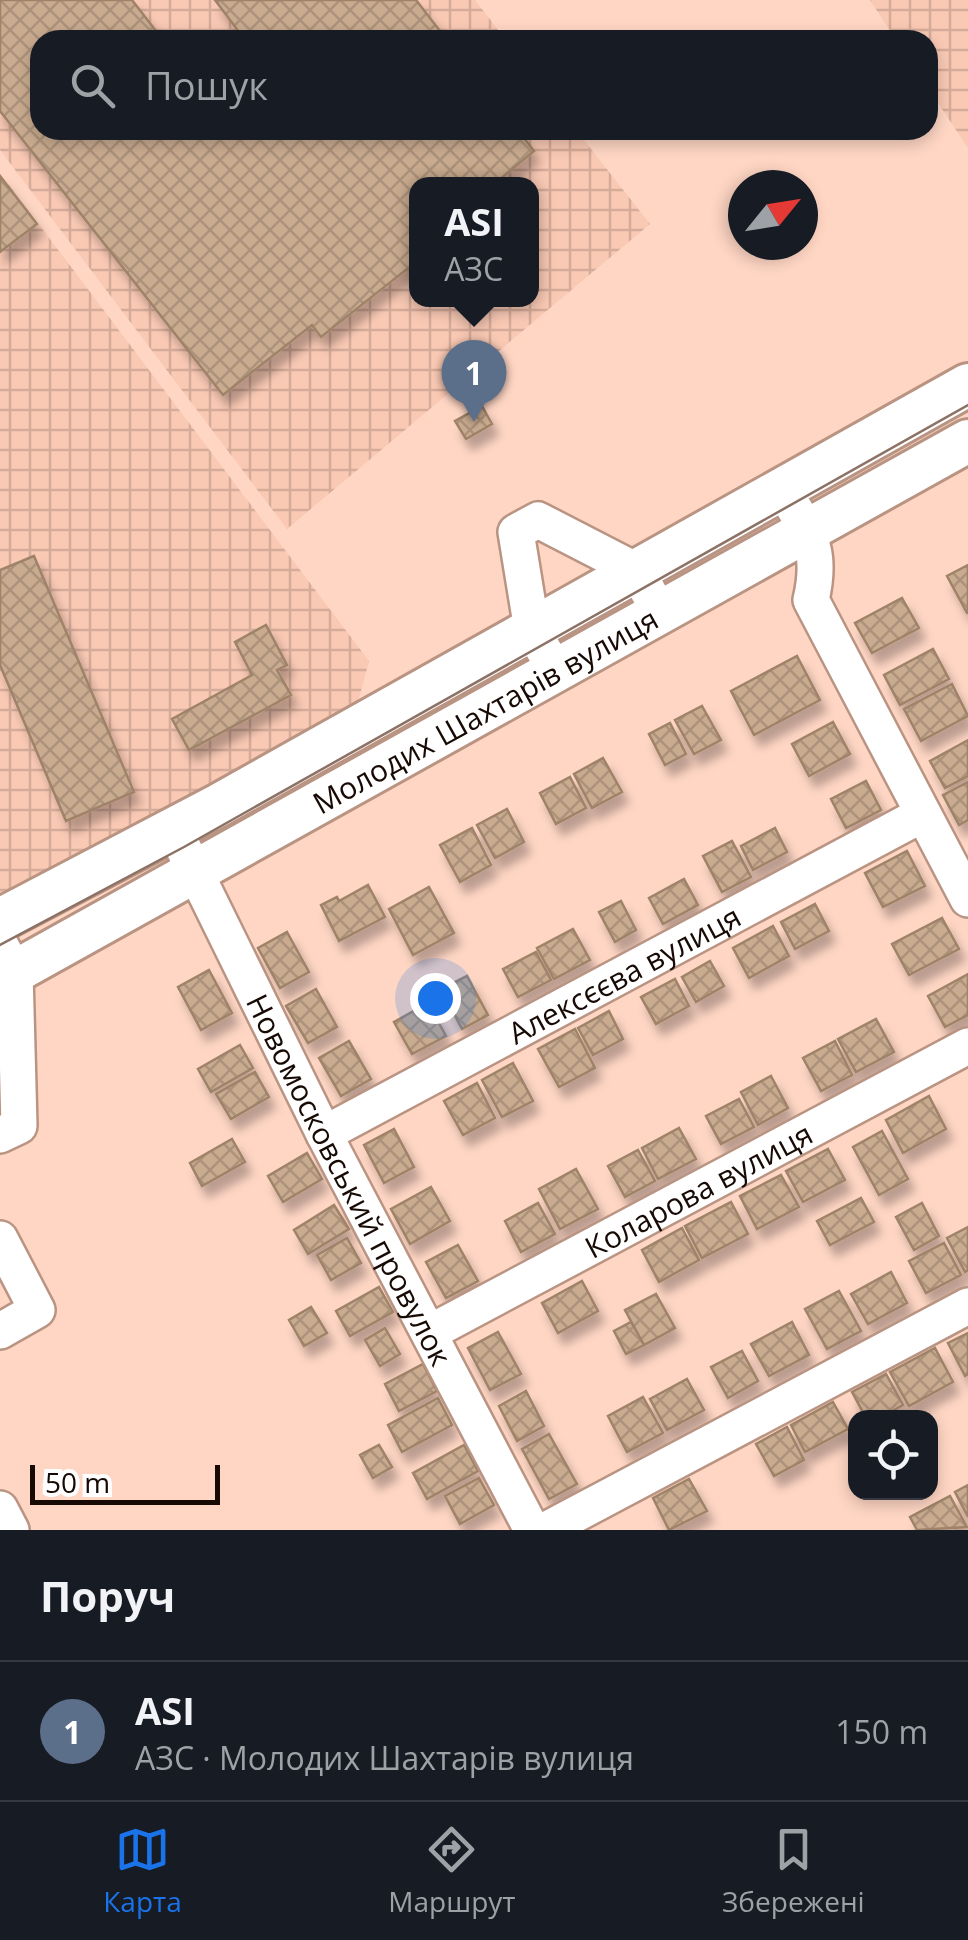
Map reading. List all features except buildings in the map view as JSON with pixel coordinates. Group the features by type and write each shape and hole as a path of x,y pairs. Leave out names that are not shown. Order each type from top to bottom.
{"main road":[{"name":"Молодих Шахтарів вулиця","path":"0,920 174,829 968,385"},
{"name":"Молодих Шахтарів вулиця","path":"5,965 196,871 968,441"}],"street":[{"path":"783,489 816,552 817,573 811,600 968,900"},
{"path":"556,671 532,630 516,532 538,520 637,571 660,613"},
{"name":"Алексєєва вулиця","path":"324,1134 922,814"},
{"name":"Новомосковський провулок","path":"174,829 324,1134 532,1530"},
{"path":"0,1135 19,1126 5,965"},
{"name":"Коларова вулиця","path":"429,1333 968,1046"},
{"path":"0,1239 37,1310 0,1330"},
{"path":"546,1530 968,1306"},
{"path":"0,1509 11,1530"}],"shaded area":[{"path":"0,0 475,0 498,30 30,30 30,140 584,140 650,224 287,529 0,150"},
{"path":"870,0 968,0 968,148 938,103 938,30 890,30"},
{"path":"0,173 369,661 355,713 0,902"}],"tram line":[{"path":"0,945 184,847 968,405"}],"place":[{"name":"ASI","path":"474,422"}]}
